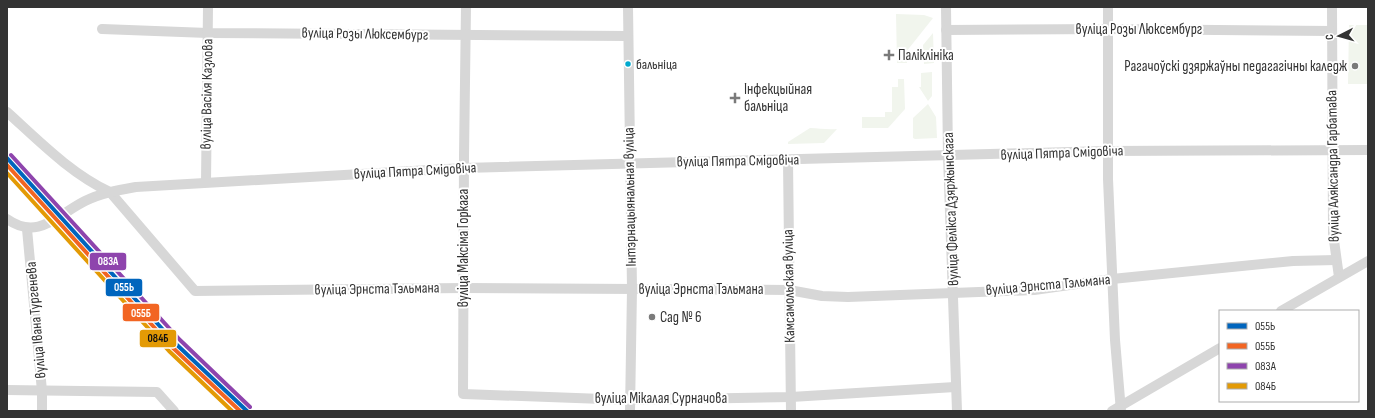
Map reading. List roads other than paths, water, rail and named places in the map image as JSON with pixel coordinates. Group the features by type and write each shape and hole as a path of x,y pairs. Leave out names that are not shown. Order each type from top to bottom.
{"street":[{"name":"вуліца Васіля Казлова","path":"206,182 208,7"},
{"name":"вуліца Максіма Горкага","path":"463,394 466,7"},
{"name":"Інтэрнацыянальная вуліца","path":"628,7 632,289 630,411"},
{"name":"вуліца Фелікса Дзяржынскага","path":"946,7 948,156 957,411"},
{"path":"1108,7 1108,151 1118,410 1219,349"},
{"name":"вуліца Аляксандра Гарбатава","path":"1332,7 1333,233 1339,276"},
{"name":"вуліца Розы Люксембург","path":"102,29 208,33 628,36"},
{"name":"вуліца Розы Люксембург","path":"946,30 1108,29 1332,31"},
{"path":"7,112 77,172 95,185 110,192"},
{"name":"вуліца Пятра Смідовіча","path":"27,229 40,227 86,200 110,192 136,187 206,182 464,168 788,161 1108,151 1368,150"},
{"name":"Камсамольская вуліца","path":"788,161 790,411"},
{"name":"вуліца Эрнста Тэльмана","path":"110,192 195,292 463,288 789,290 822,296 848,297 1034,290 1112,279 1293,261 1336,260"},
{"path":"7,220 15,225 27,229"},
{"name":"вуліца Івана Тургенева","path":"27,229 42,391 42,411"},
{"path":"1283,310 1339,276 1368,261"},
{"name":"вуліца Мікалая Сурначова","path":"463,394 630,400 791,398 955,387"},
{"path":"7,390 157,392 174,411"}],"place":[{"name":"Паліклініка","path":"889,55"},
{"name":"бальніца","path":"628,64"},
{"name":"Рагачоўскі дзяржаўны педагагічны каледж","path":"1355,66"},
{"name":"Інфекцыйная бальніца","path":"735,98"},
{"name":"Сад № 6","path":"652,317"}]}
